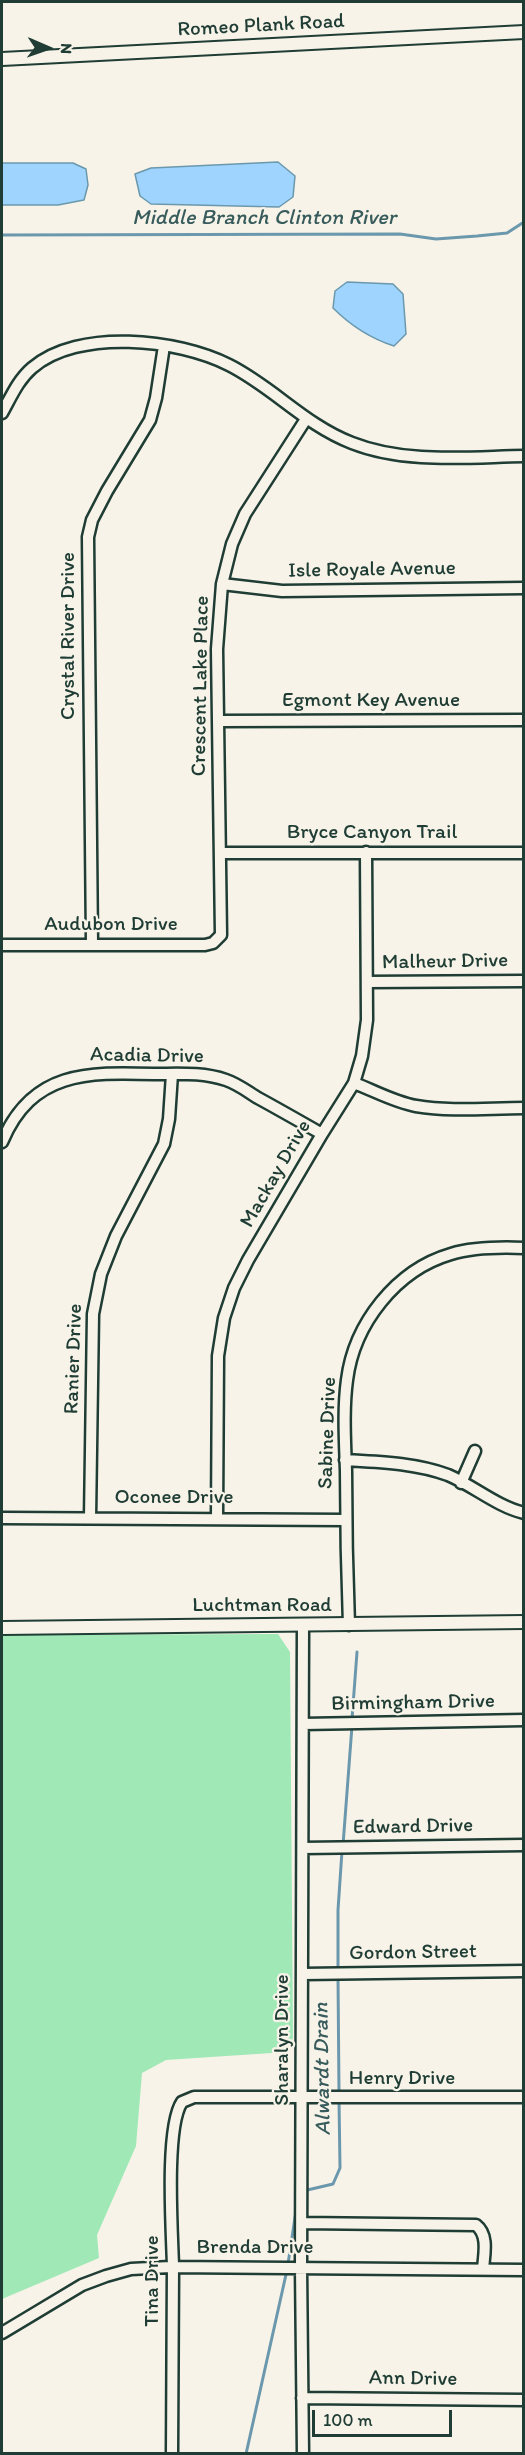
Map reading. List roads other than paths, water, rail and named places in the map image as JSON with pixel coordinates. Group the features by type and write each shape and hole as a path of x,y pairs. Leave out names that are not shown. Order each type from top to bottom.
{"street":[{"name":"Romeo Plank Road","path":"2,59 524,32"},
{"path":"2,413 21,380 33,367 55,354 91,343 126,342 194,352 229,365 306,419 335,436 381,453 430,457 524,456"},
{"name":"Crystal River Drive","path":"92,944 88,537 92,520 107,491 150,420 156,398 164,346"},
{"name":"Crescent Lake Place","path":"218,939 222,928 217,649 222,584 231,544 245,514 306,419"},
{"name":"Isle Royale Avenue","path":"222,584 282,591 524,588"},
{"name":"Egmont Key Avenue","path":"219,721 524,720"},
{"name":"Mackay Drive","path":"217,1518 218,1356 224,1318 234,1288 248,1260 354,1083 362,1056 366,1027 367,982 366,852"},
{"name":"Bryce Canyon Trail","path":"220,853 524,853"},
{"name":"Audubon Drive","path":"2,945 205,945 218,939"},
{"name":"Malheur Drive","path":"367,982 524,981"},
{"name":"Acadia Drive","path":"2,1142 12,1122 30,1098 56,1082 92,1073 194,1073 229,1081 322,1134"},
{"name":"Ranier Drive","path":"90,1518 93,1314 101,1274 116,1236 164,1144 170,1119 172,1074"},
{"path":"354,1083 396,1101 415,1106 524,1108"},
{"path":"2,1115 12,1122"},
{"name":"Sabine Drive","path":"349,1625 345,1460 346,1380 353,1351 366,1320 390,1292 420,1268 451,1254 485,1248 524,1248"},
{"path":"461,1483 475,1450"},
{"path":"345,1460 405,1464 448,1476 488,1498 524,1513"},
{"name":"Oconee Drive","path":"2,1518 346,1520"},
{"name":"Luchtman Road","path":"2,1628 524,1622"},
{"name":"Sharalyn Drive","path":"303,1626 301,2268 303,2454"},
{"name":"Birmingham Drive","path":"303,1724 524,1720"},
{"name":"Edward Drive","path":"303,1848 524,1845"},
{"name":"Gordon Street","path":"303,1974 524,1971"},
{"name":"Henry Drive","path":"178,2108 187,2099 194,2097 303,2099 524,2097"},
{"name":"Tina Drive","path":"172,2454 172,2175 174,2129 178,2108"},
{"path":"302,2223 476,2225 480,2228 484,2239 483,2269"},
{"name":"Brenda Drive","path":"2,2333 82,2285 131,2269 173,2267 524,2270"},
{"name":"Ann Drive","path":"302,2398 524,2400"}],"water":[{"path":"278,162 295,176 293,197 279,207 151,204 140,196 135,174 151,168"},
{"path":"2,163 73,163 86,169 88,185 84,200 58,205 2,205"},
{"path":"347,282 393,284 403,294 406,334 394,346 361,331 333,308 335,291"}],"waterway":[{"name":"Middle Branch Clinton River","path":"2,235 400,234 436,239 507,233 524,222"},
{"name":"Alwardt Drain","path":"352,1719 357,1652"},
{"name":"Alwardt Drain","path":"343,1845 352,1726"},
{"name":"Alwardt Drain","path":"338,1971 338,1910 342,1851"},
{"name":"Alwardt Drain","path":"338,1977 339,2094"},
{"name":"Alwardt Drain","path":"303,2191 333,2184 340,2168 339,2100"},
{"name":"Alwardt Drain","path":"288,2264 296,2211"},
{"name":"Alwardt Drain","path":"246,2454 287,2270"}]}
